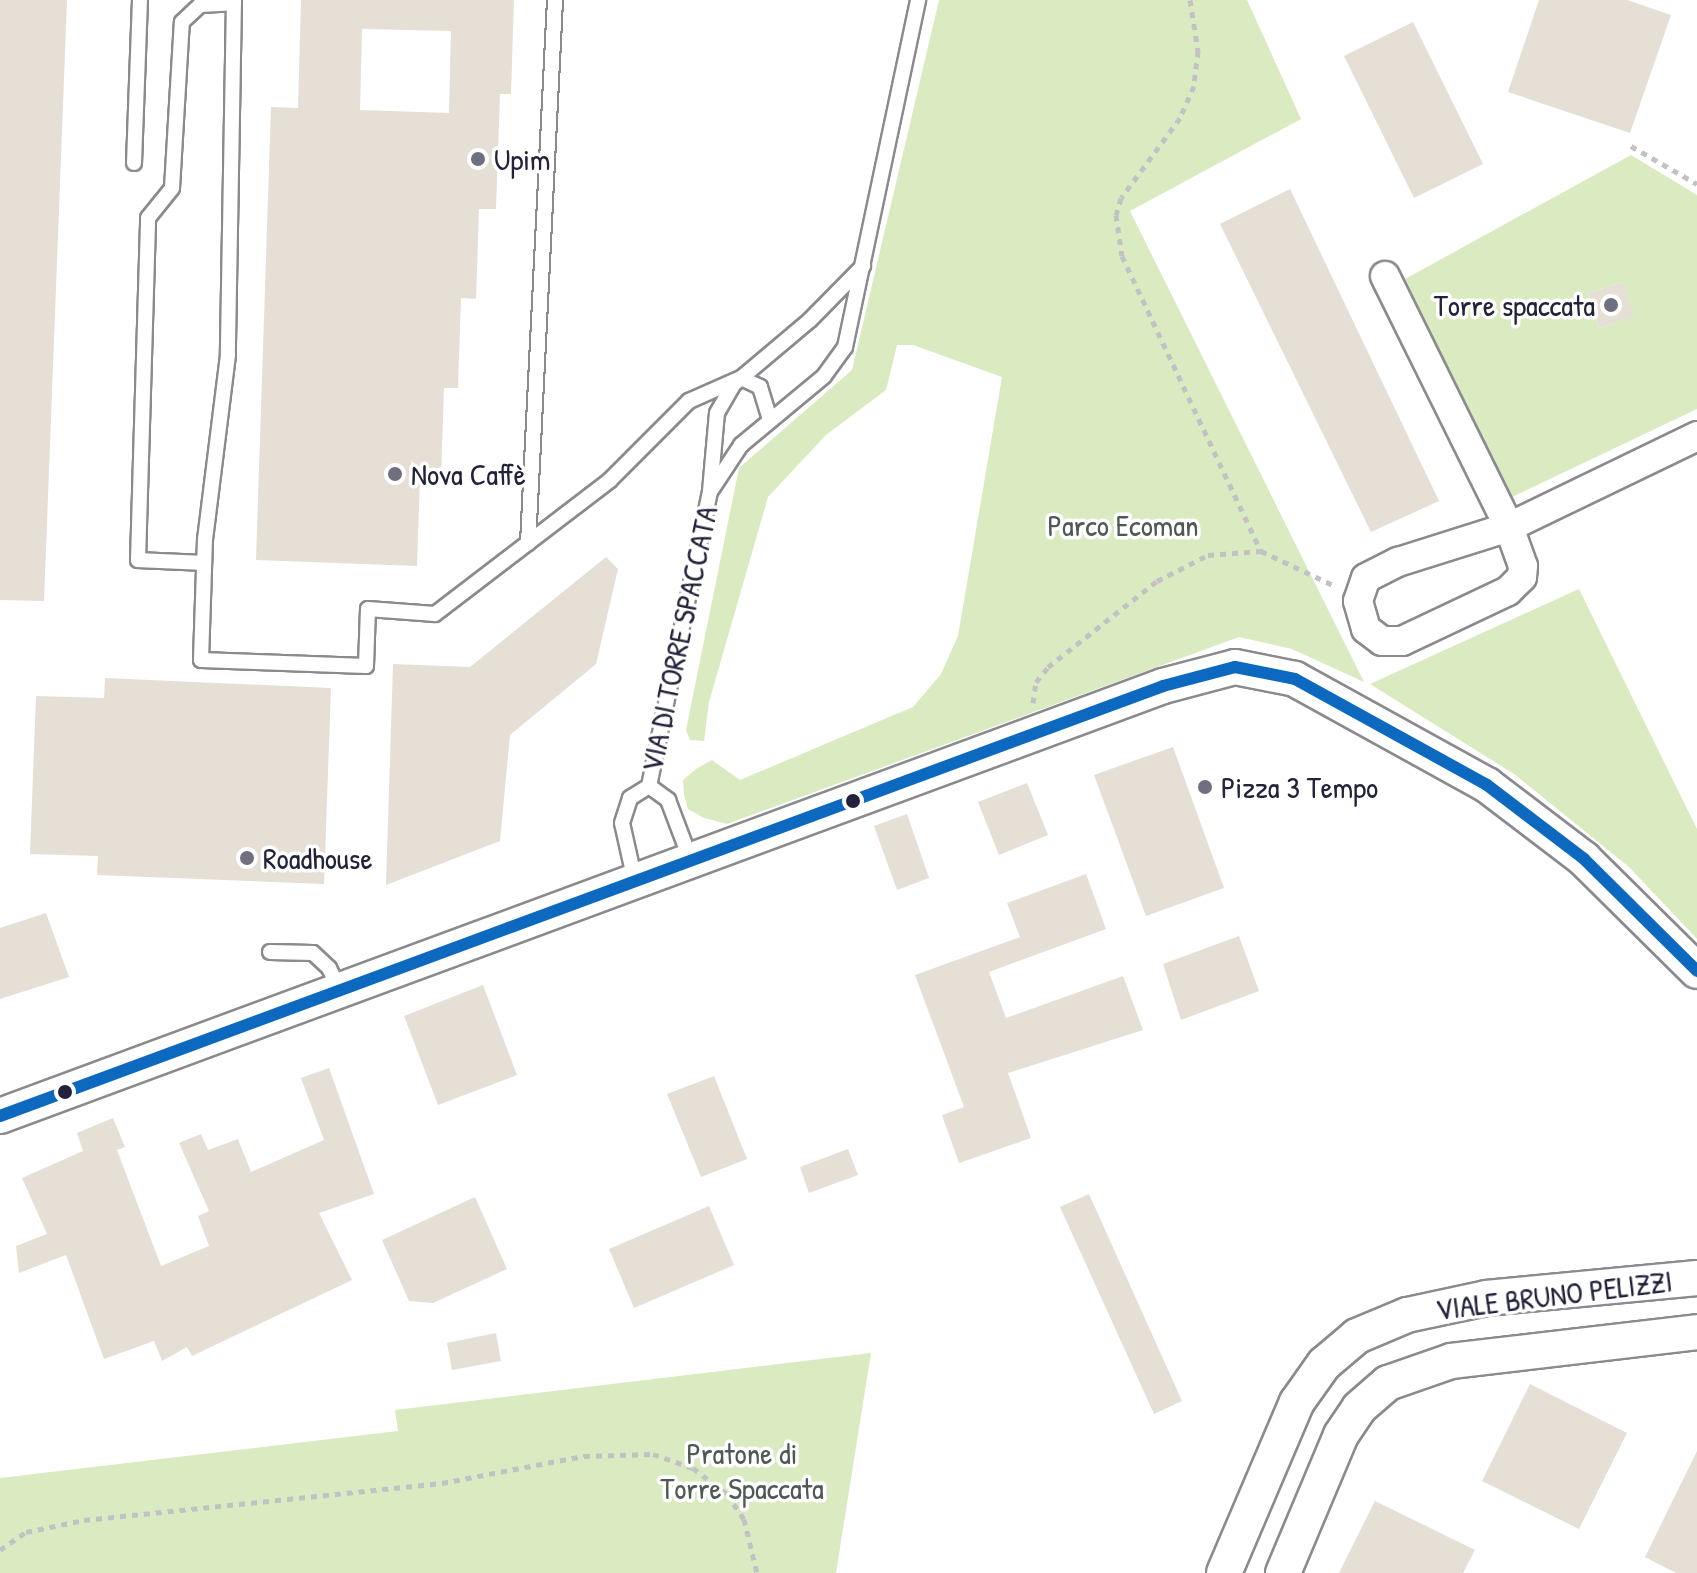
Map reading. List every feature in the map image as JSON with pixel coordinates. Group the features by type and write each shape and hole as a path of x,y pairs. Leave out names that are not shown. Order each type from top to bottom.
{"street":[{"path":"1385,276 1509,527 1522,555 1517,584 1410,638 1392,642 1373,636 1361,621 1358,595 1366,578 1385,568 1509,527 1697,436"},
{"path":"0,1116 1039,732 1212,670 1244,667 1279,673 1449,762 1528,813 1609,881 1697,971"},
{"name":"VIALE BRUNO PELIZZI","path":"1224,1573 1297,1402 1324,1364 1357,1336 1407,1315 1486,1298 1697,1278"},
{"name":"VIALE BRUNO PELIZZI","path":"1283,1573 1341,1435 1359,1408 1388,1383 1451,1361 1697,1332"}],"lane":[{"path":"134,163 140,0"},
{"path":"528,543 555,0"},
{"name":"VIA DI TORRE SPACCATA","path":"710,491 732,456 836,363 852,323 918,0"},
{"path":"204,563 138,560 148,218 172,188 182,22 200,5 234,2 228,355 204,563 201,660 366,666 368,609 435,614 610,480 689,401 741,378 760,387 770,420"},
{"name":"VIA DI TORRE SPACCATA","path":"635,882 622,823 630,798 649,786 710,491 717,413 741,378 810,320 863,266"},
{"name":"VIA DI TORRE SPACCATA","path":"649,786 668,800 692,861"},
{"path":"270,952 313,953 329,968 340,991"}],"path":[{"path":"1190,0 1198,51 1194,86 1180,118 1121,198 1117,231 1130,278 1261,551"},
{"path":"1631,146 1697,184"},
{"path":"1039,732 1032,694 1036,682 1100,622 1157,581 1208,555 1261,551 1358,595"},
{"path":"0,1550 26,1532 84,1520 442,1483 584,1456 653,1454 693,1468 727,1494 744,1519 757,1573"}],"green space":[{"name":"Parco Ecoman","path":"939,0 1247,0 1301,119 1130,211 1364,682 1292,649 1239,637 727,824 704,818 688,809 684,795 683,780 696,769 712,760 740,780 913,707 941,674 958,636 1002,377 913,345 897,345 886,390 826,435 768,497 709,702 704,741 690,740 686,730 739,468 852,370"},
{"path":"1631,155 1697,195 1697,409 1510,498 1405,279","holes":["1623,282 1633,317 1599,328 1588,293"]},
{"path":"1579,589 1697,829 1697,939 1629,867 1514,774 1370,684"},
{"name":"Pratone di Torre Spaccata","path":"871,1353 836,1573 0,1573 0,1478 398,1431 395,1410"}],"building":[{"path":"0,0 67,0 44,601 0,600"},
{"path":"301,0 514,0 511,94 500,94 496,209 479,209 476,299 461,298 458,388 444,388 441,478 420,477 417,566 256,560 271,107 298,108","holes":["362,29 451,31 449,113 360,110"]},
{"path":"1539,0 1627,0 1671,15 1630,133 1508,92"},
{"path":"1413,22 1483,164 1414,198 1344,56"},
{"path":"1290,189 1439,501 1371,532 1220,224"},
{"name":"Torre spaccata","path":"1623,282 1634,317 1599,328 1588,293"},
{"path":"606,557 618,569 596,664 510,735 500,841 386,885 393,664 470,667"},
{"path":"105,678 331,688 324,884 97,875 98,856 30,854 36,696 104,698"},
{"path":"1173,747 1224,888 1146,916 1094,775"},
{"path":"1027,783 1048,835 999,855 978,802"},
{"path":"907,814 929,878 897,890 874,826"},
{"path":"1086,874 1106,929 989,972 1006,1018 1123,976 1143,1030 1008,1073 1031,1138 959,1163 942,1115 964,1107 915,975 1020,937 1007,903"},
{"path":"46,913 69,977 0,999 0,928"},
{"path":"1239,936 1259,991 1181,1020 1163,964"},
{"path":"483,985 517,1075 438,1105 404,1016"},
{"path":"329,1068 374,1194 319,1213 352,1280 192,1356 187,1347 162,1361 154,1341 104,1359 66,1255 19,1273 16,1246 47,1234 22,1178 83,1151 77,1133 113,1118 125,1147 117,1150 161,1266 209,1246 198,1216 209,1211 179,1143 201,1134 208,1150 238,1139 251,1172 324,1140 301,1078"},
{"path":"714,1076 747,1159 701,1177 667,1094"},
{"path":"848,1149 858,1175 809,1193 800,1167"},
{"path":"1089,1194 1182,1401 1154,1414 1060,1207"},
{"path":"475,1197 507,1269 433,1303 409,1301 382,1240"},
{"path":"709,1206 734,1265 634,1308 609,1249"},
{"path":"496,1333 501,1361 452,1370 447,1343"},
{"path":"1530,1384 1627,1433 1579,1529 1482,1481"},
{"path":"1697,1451 1697,1573 1676,1573 1645,1557"},
{"path":"1375,1501 1475,1550 1463,1573 1339,1573"}],"transit line":[{"path":"0,1116 1163,686 1235,667 1295,679 1487,785 1584,859 1697,971"}],"place":[{"name":"Upim","path":"478,159"},
{"name":"Torre spaccata","path":"1611,305"},
{"name":"Nova Caffè","path":"395,474"},
{"name":"Pizza 3 Tempo","path":"1205,787"},
{"name":"Roadhouse","path":"247,858"}]}
